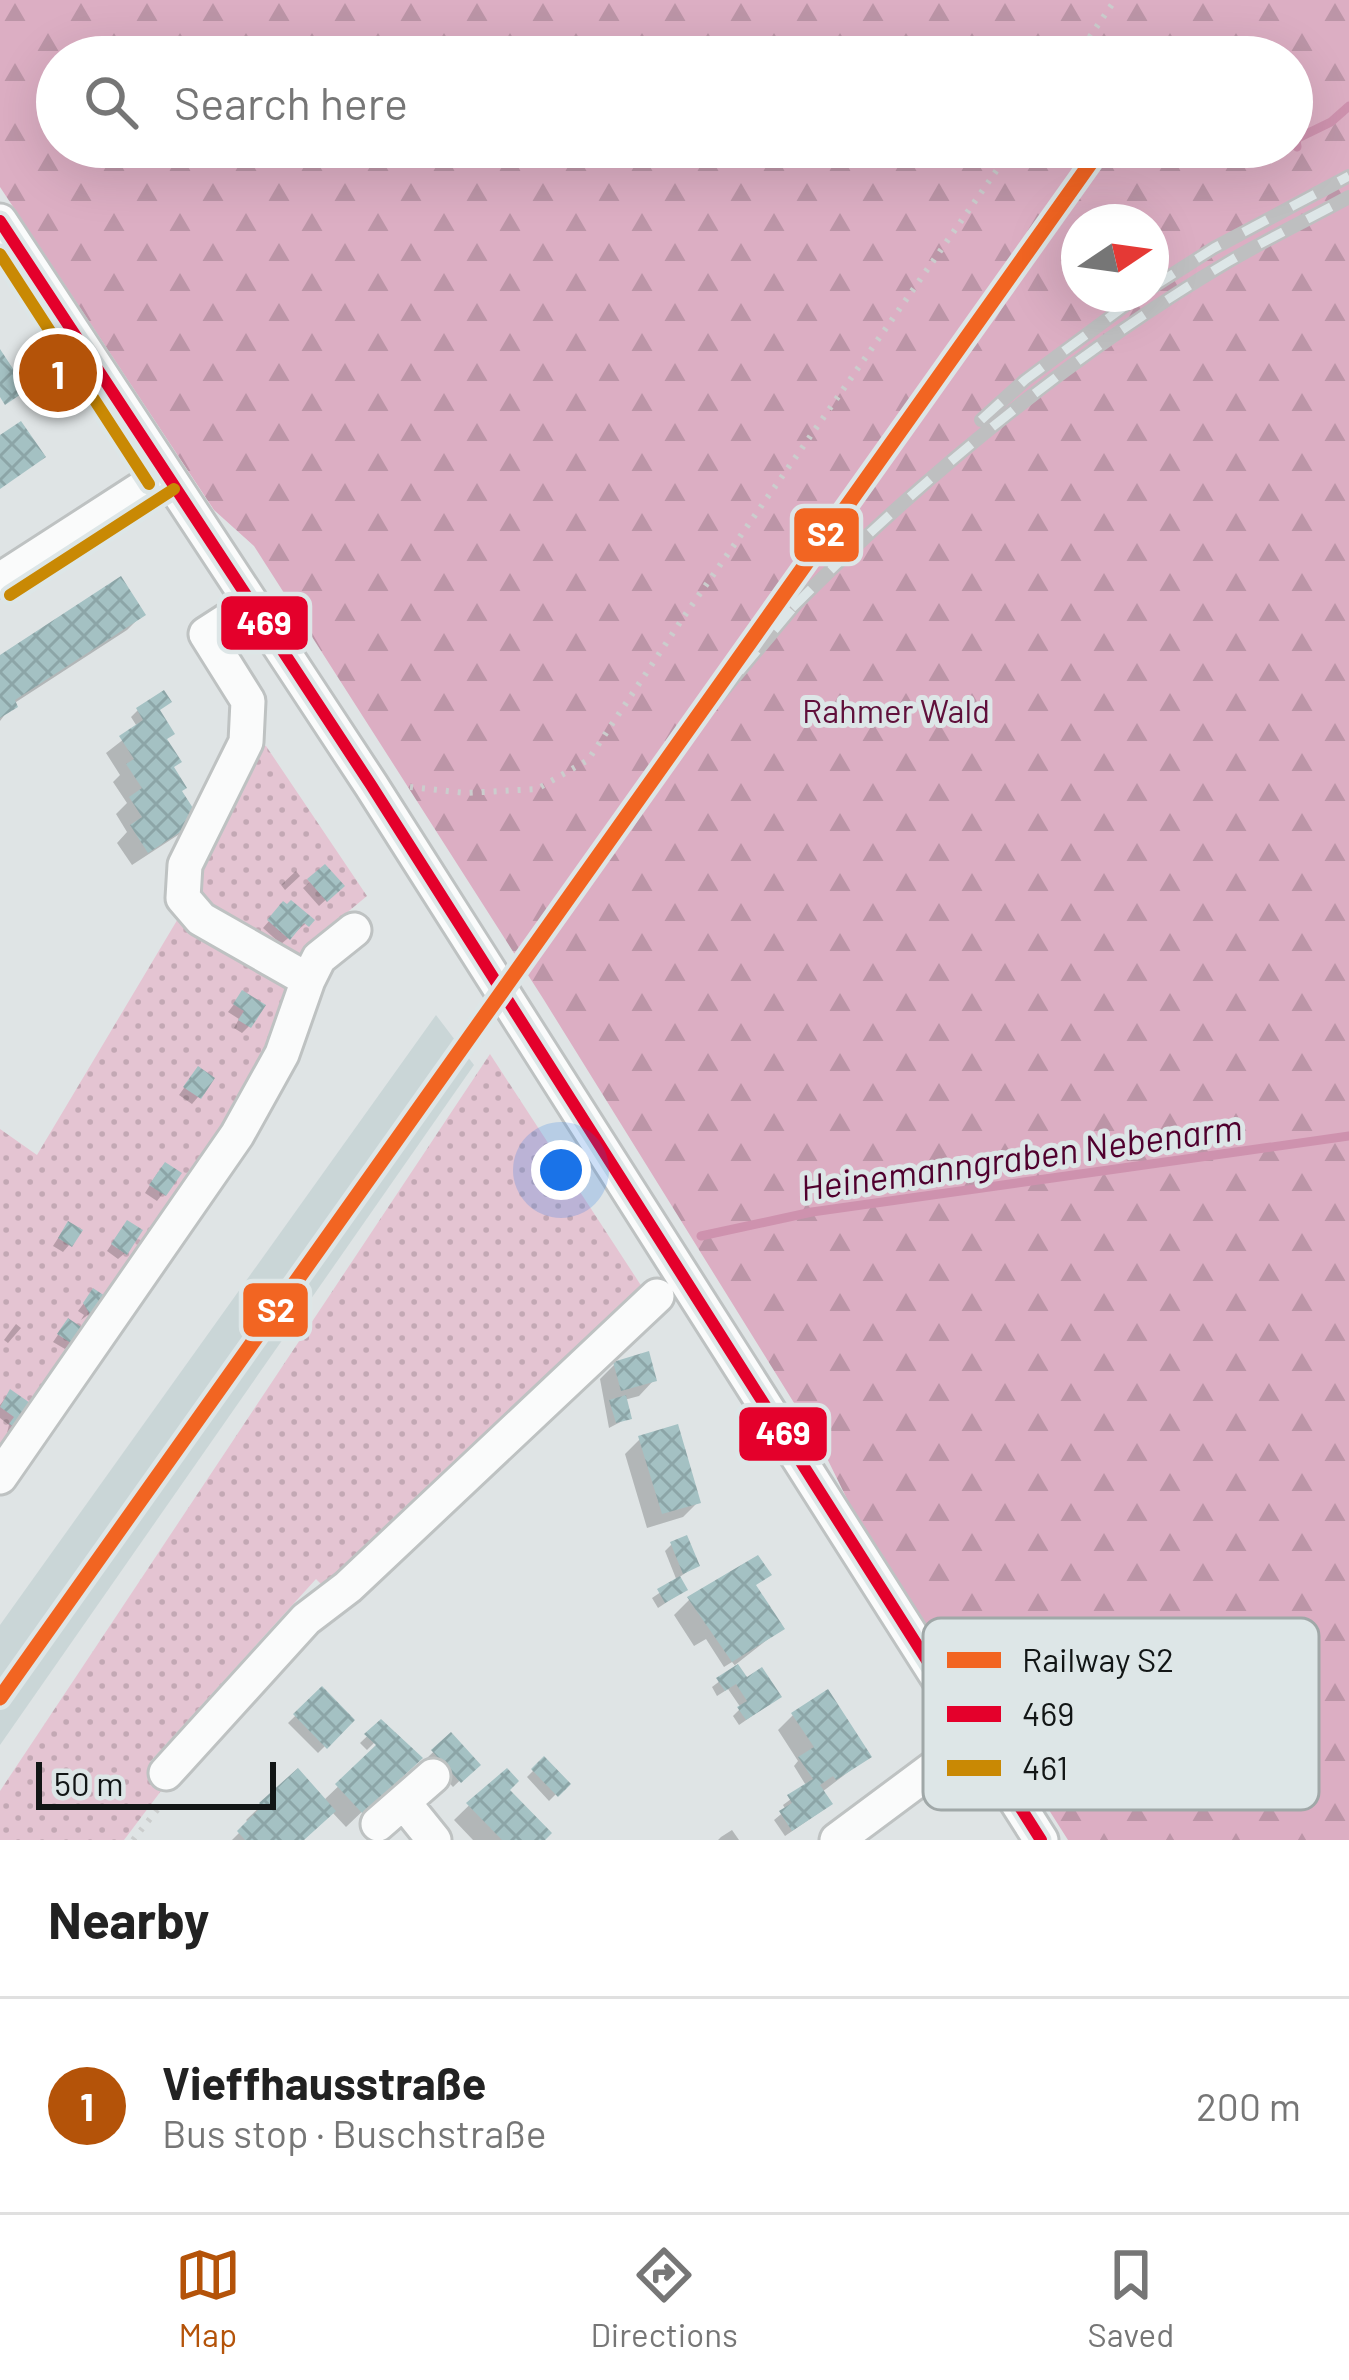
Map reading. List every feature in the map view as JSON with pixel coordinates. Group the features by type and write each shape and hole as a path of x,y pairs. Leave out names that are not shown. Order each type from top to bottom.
{"street":[{"path":"0,220 494,977 923,1657"},
{"path":"0,580 164,474"},
{"path":"251,605 206,634 248,701 246,742 185,865 183,898 201,919 308,980"},
{"path":"0,1477 237,1135 282,1054 319,958 354,930"},
{"path":"166,1773 306,1619 348,1588 657,1296"},
{"path":"433,1776 391,1814 434,1840"},
{"path":"837,1840 923,1776"},
{"path":"1021,1810 1041,1840"}],"path":[{"path":"1090,36 1115,0"},
{"path":"397,786 466,793 537,789 588,760 998,168"}],"shaded area":[{"path":"257,743 266,746 367,896 303,949 261,1066 213,1149 0,1463 0,1129 37,1155 179,917"},
{"path":"436,1015 474,1065 0,1745 0,1625"},
{"path":"490,1054 644,1290 327,1590 316,1579 150,1762 167,1783 124,1840 0,1840 0,1791"}],"green space":[{"name":"Rahmer Wald","path":"0,0 1349,0 1349,1840 1068,1840 1049,1810 1319,1810 1319,1618 923,1618 923,1629 873,1552 822,1448 254,546 214,510 0,187"}],"building":[{"path":"0,349 27,390 5,405 0,397"},
{"path":"21,421 46,457 0,489 0,435"},
{"path":"121,576 146,615 15,700 18,707 0,718 0,655"},
{"path":"164,690 172,702 160,710 175,734 167,739 182,762 174,767 200,819 148,853 130,825 142,817 129,797 142,788 126,764 134,759 119,736 143,720 136,708"},
{"path":"325,864 345,886 327,902 307,879"},
{"path":"291,900 315,920 309,927 304,923 290,940 267,920 283,901"},
{"path":"242,990 266,1005 251,1028 238,1020 244,1011 233,1004"},
{"path":"198,1066 215,1078 201,1099 183,1087"},
{"path":"165,1162 182,1173 166,1196 149,1185"},
{"path":"127,1220 143,1230 127,1255 111,1244"},
{"path":"68,1221 83,1230 72,1247 58,1238"},
{"path":"93,1288 105,1296 91,1316 83,1303"},
{"path":"68,1318 84,1329 74,1345 57,1334"},
{"path":"649,1351 657,1381 621,1391 613,1362"},
{"path":"10,1389 33,1405 16,1428 9,1424 14,1417 0,1407"},
{"path":"626,1395 632,1419 616,1423 609,1400"},
{"path":"678,1424 701,1503 662,1514 638,1436"},
{"path":"687,1535 700,1566 683,1574 670,1542"},
{"path":"758,1555 772,1575 756,1585 785,1629 732,1662 687,1597"},
{"path":"680,1576 688,1590 665,1603 657,1589"},
{"path":"738,1664 747,1677 762,1667 782,1697 746,1720 737,1707 747,1701 736,1684 725,1691 716,1678"},
{"path":"322,1686 355,1720 327,1749 293,1714"},
{"path":"828,1689 872,1757 820,1785 833,1804 792,1831 779,1811 792,1803 787,1795 813,1779 798,1757 814,1747 791,1713"},
{"path":"381,1719 423,1758 363,1814 335,1784 376,1745 364,1734"},
{"path":"451,1732 481,1765 461,1783 431,1750"},
{"path":"544,1756 571,1784 558,1797 531,1769"},
{"path":"298,1768 336,1811 304,1840 245,1840 237,1831 262,1806 259,1803"},
{"path":"507,1768 519,1781 510,1790 552,1833 545,1840 502,1840 466,1803"}],"waterway":[{"path":"1313,131 1349,106"},
{"name":"Heinemanngraben Nebenarm","path":"701,1236 812,1212 1349,1136"}],"railway":[{"path":"1169,277 1349,176"},
{"path":"792,608 945,466 1054,379 1228,262 1349,197"},
{"path":"981,420 1025,380 1117,312"},
{"path":"670,754 802,597"}],"rail line":[{"name":"S2","path":"0,1698 1087,168"}],"transit line":[{"name":"469","path":"0,221 371,785 923,1654"},
{"name":"461","path":"0,254 149,484"},
{"name":"461","path":"10,595 174,489"},
{"name":"469","path":"1022,1810 1041,1840"}],"place":[{"name":"Vieffhausstraße","path":"58,373"}]}
